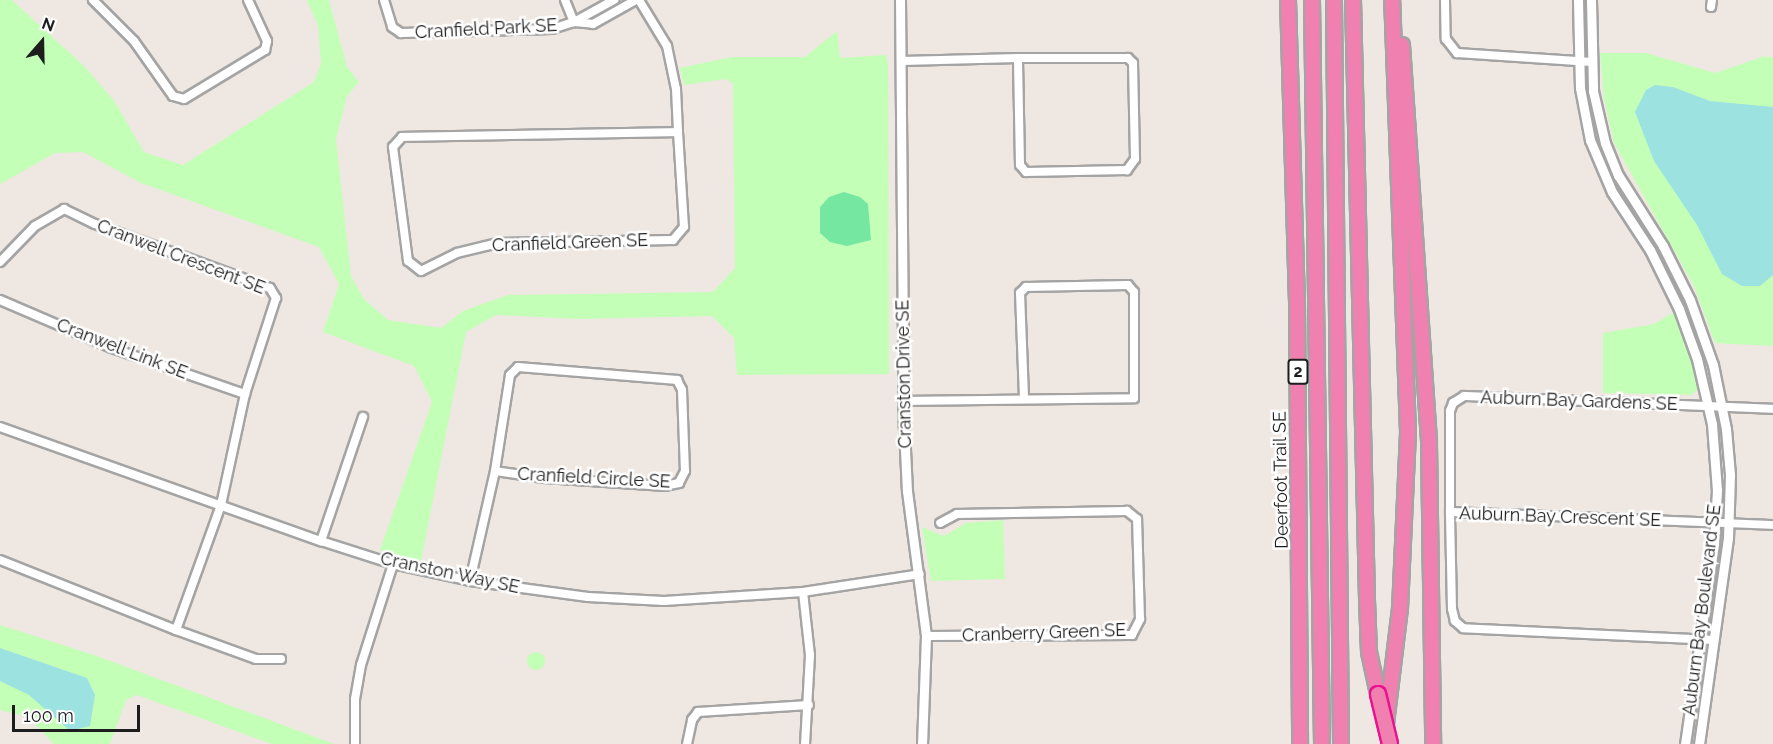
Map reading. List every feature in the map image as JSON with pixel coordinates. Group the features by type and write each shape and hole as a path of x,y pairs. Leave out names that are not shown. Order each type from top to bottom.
{"highway":[{"name":"Deerfoot Trail SE","path":"1288,0 1297,300 1300,744"},
{"path":"1312,0 1322,744"},
{"path":"1334,0 1341,744"},
{"path":"1353,0 1366,600 1369,652 1390,744"},
{"path":"1384,744 1400,609 1408,432 1392,0"},
{"path":"1398,0 1430,442 1433,744"}],"street":[{"path":"93,0 134,41 173,96 184,99 266,50 267,41 248,0"},
{"name":"Cranfield Park SE","path":"384,0 392,27 401,33 552,28 574,22 614,0"},
{"name":"Cranfield Park SE","path":"565,0 574,22"},
{"name":"Cranfield Park SE","path":"574,22 593,24 637,0"},
{"name":"Cranfield Green SE","path":"637,0 667,46 676,89 684,227 673,240 498,243 457,253 421,271 408,261 393,147 402,137 678,132"},
{"path":"1445,0 1446,39 1457,53 1592,62"},
{"name":"Auburn Bay Boulevard SE","path":"1578,0 1581,104 1596,158 1679,309 1708,406 1716,461 1716,523 1685,744"},
{"name":"Auburn Bay Boulevard SE","path":"1592,0 1592,62 1599,122 1612,161 1690,300 1707,346 1722,406 1729,466 1730,523 1699,744"},
{"name":"Cranston Drive SE","path":"900,1 904,401 907,491 920,574 926,636 922,744"},
{"path":"902,61 1018,58 1128,57 1133,63 1135,159 1127,170 1026,172 1020,165 1018,58"},
{"name":"Cranwell Crescent SE","path":"0,262 35,226 64,209 95,224 270,288 276,298 246,394 221,505 176,630"},
{"path":"904,401 1024,397 1134,398 1134,292 1128,285 1026,286 1020,293 1024,397"},
{"name":"Cranwell Link SE","path":"0,300 112,348 246,394"},
{"name":"Cranfield Circle SE","path":"470,581 495,471 510,375 518,367 678,380 682,390 685,471 680,483 665,486 555,479 495,471"},
{"name":"Auburn Bay Gardens SE","path":"1450,512 1450,411 1459,398 1708,406"},
{"path":"1708,406 1773,409"},
{"path":"321,541 363,417"},
{"name":"Cranston Way SE","path":"0,428 321,541 393,564 470,581 588,597 664,601 803,592 920,574"},
{"name":"Cranberry Green SE","path":"926,636 1132,634 1140,619 1137,519 1127,511 957,514 940,523"},
{"name":"Auburn Bay Crescent SE","path":"1714,640 1460,627 1452,609 1450,512 1773,525"},
{"path":"0,560 176,630 256,659 281,659"},
{"path":"355,744 355,699 362,665 393,564"},
{"path":"803,592 810,655 809,705 805,744"},
{"path":"687,744 692,720 698,712 809,705"}],"green space":[{"path":"0,0 12,0 85,67 115,102 144,152 183,165 314,82 321,64 318,26 307,0 329,0 347,67 359,82 347,96 336,139 351,276 364,299 388,320 441,328 463,311 508,295 713,292 735,268 733,84 726,79 684,85 680,68 732,57 805,57 837,31 840,58 886,55 888,66 889,374 737,375 734,338 712,316 579,319 496,315 466,332 421,561 380,550 432,402 414,366 323,332 339,284 319,247 141,183 83,152 55,153 0,184"},
{"path":"1600,53 1646,53 1715,73 1765,56 1773,58 1773,346 1715,343 1694,286 1614,143 1604,98"},
{"path":"844,192 860,197 868,204 871,240 847,246 830,242 820,233 820,207 829,197"},
{"path":"1676,311 1699,388 1691,395 1603,393 1603,333 1654,324"},
{"path":"1003,520 1005,579 931,581 922,527 944,536 966,523"},
{"path":"0,625 94,655 334,744 272,744 137,695 126,700 110,744 54,744 28,717 0,710"},
{"path":"532,652 540,652 545,657 543,668 532,670 527,665 527,657"}],"water":[{"path":"1655,85 1673,87 1710,101 1773,107 1773,275 1760,286 1742,286 1722,274 1697,225 1654,161 1635,112 1646,90"},
{"path":"0,648 87,678 95,695 90,726 70,731 29,695 0,681"}]}
